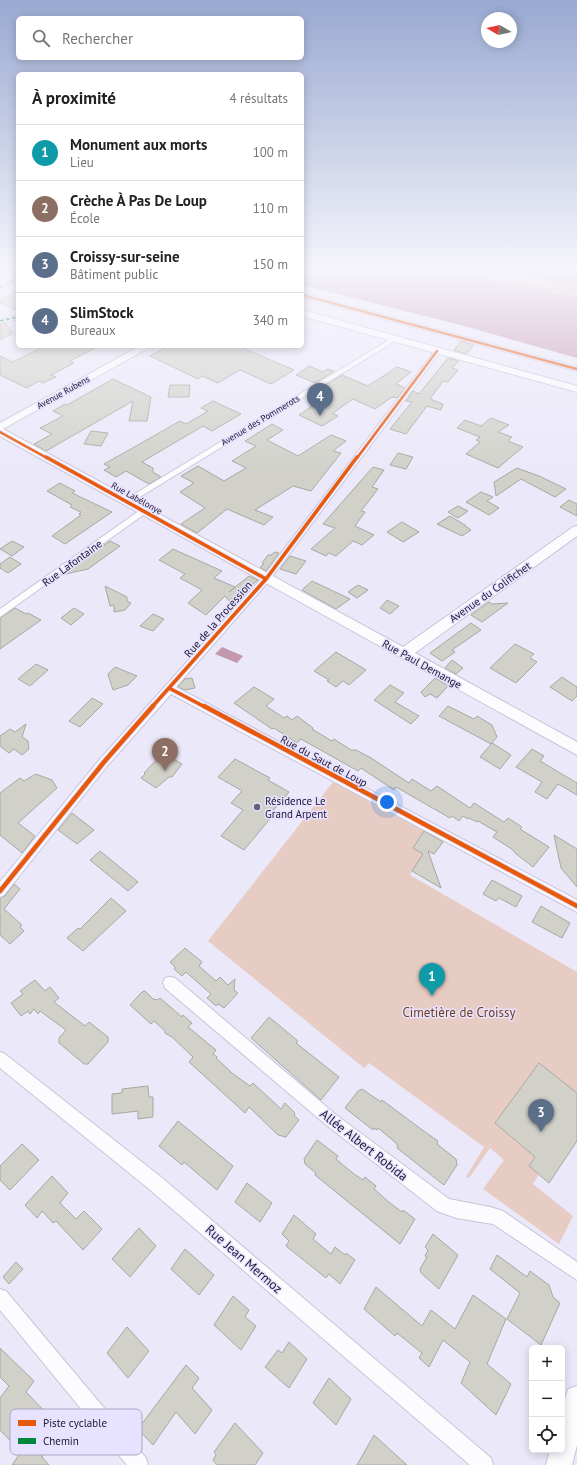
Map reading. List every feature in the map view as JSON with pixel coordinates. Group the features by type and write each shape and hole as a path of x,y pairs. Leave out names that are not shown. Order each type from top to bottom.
{"main road":[{"path":"386,336 577,389"},
{"name":"Avenue Rubens","path":"0,427 143,348"},
{"name":"Rue Labélonye","path":"0,432 266,579"},
{"name":"Avenue du Colifichet","path":"404,654 577,530"},
{"name":"Rue Paul Demange","path":"266,579 577,749"},
{"path":"559,1465 577,1398"}],"street":[{"path":"456,336 577,369"},
{"name":"Avenue des Pommerots","path":"126,502 388,343 392,338"},
{"name":"Rue de la Procession","path":"0,891 104,762 266,579 437,351"},
{"name":"Rue Lafontaine","path":"0,614 143,511"},
{"name":"Rue du Saut de Loup","path":"169,688 577,906"},
{"name":"Allée Albert Robida","path":"170,983 330,1119 443,1205 451,1209 484,1213 497,1217 577,1272"},
{"name":"Rue Jean Mermoz","path":"0,1059 155,1182 484,1465"},
{"path":"0,1297 93,1409"},
{"path":"131,1455 139,1465"}],"green space":[{"name":"Cimetière de Croissy","path":"333,782 424,831 413,848 423,854 410,875 577,972 577,1093 539,1063 495,1123 535,1157 529,1165 539,1174 533,1184 573,1216 559,1244 483,1189 504,1160 490,1148 469,1178 466,1177 484,1147 369,1063 364,1068 208,941"}],"shaded area":[{"path":"501,336 577,336 577,358"},
{"path":"222,647 243,656 237,663 215,654"}],"building":[{"path":"0,336 7,336 0,340"},
{"path":"461,341 474,345 466,354 454,350"},
{"path":"41,348 95,348 70,361 74,363 51,375 56,377 43,383 39,381 27,388 0,375 0,356 13,362"},
{"path":"164,348 243,348 294,370 271,384 240,370 218,383 202,376 198,379 150,356"},
{"path":"448,358 459,361 452,368 458,370 448,382 443,381 430,399 443,404 441,410 427,406 406,434 390,429 412,402 406,401 413,391 419,394"},
{"path":"309,366 323,372 328,369 334,371 315,383 296,375"},
{"path":"397,367 411,372 396,384 405,388 397,398 392,397 375,409 353,399 333,413 338,416 322,426 299,415 324,398 312,393 342,375 368,386"},
{"path":"113,379 151,397 147,421 129,421 133,401 46,451 34,444 52,434 40,428 63,416 53,411 65,404 67,405"},
{"path":"170,385 190,385 189,397 168,397"},
{"path":"213,401 241,414 212,431 203,426 142,462 153,468 153,472 161,477 149,484 126,471 116,477 104,470 110,467 104,464 180,421 186,424 208,411 201,408"},
{"path":"491,418 509,425 498,432 512,437 508,441 523,447 498,468 466,454 480,442 476,440 480,437 457,428 465,420 481,426"},
{"path":"272,424 283,430 267,440 298,456 331,435 346,441 333,451 341,453 311,491 293,486 255,510 273,517 264,525 227,509 197,533 181,524 205,508 180,492 194,483 181,476 198,466 224,481 246,468 232,461 256,446 245,441"},
{"path":"91,431 108,433 101,446 84,444"},
{"path":"398,453 413,457 406,469 390,465"},
{"path":"373,467 384,470 372,487 378,489 361,511 365,512 355,526 374,535 362,545 353,541 336,556 329,553 326,556 311,549 335,528 323,524"},
{"path":"517,468 539,476 566,489 555,497 521,479 496,496 494,482"},
{"path":"60,483 75,491 72,493 112,512 65,544 52,536 81,515 79,514 81,512 70,507 72,505 47,491"},
{"path":"481,492 493,497 487,501 499,508 489,515 466,502"},
{"path":"569,500 577,504 577,516 560,507"},
{"path":"458,506 468,511 458,518 448,512"},
{"path":"450,516 471,530 462,536 437,524"},
{"path":"402,522 419,532 403,542 387,532"},
{"path":"12,541 24,547 12,556 0,549"},
{"path":"110,541 120,546 88,569 61,575"},
{"path":"173,549 222,571 214,578 235,587 229,592 249,576 258,580 230,602 225,596 206,615 188,603 202,590 180,578 185,574 159,560"},
{"path":"275,552 279,553 266,571 260,567 264,564 262,563 268,555"},
{"path":"290,556 306,561 296,574 280,569"},
{"path":"10,557 21,564 8,573 0,568 0,564"},
{"path":"312,581 350,599 336,609 302,590"},
{"path":"358,585 368,590 357,598 348,592"},
{"path":"105,586 127,597 127,601 131,603 125,610 114,612 114,605 110,606"},
{"path":"387,600 399,606 390,614 380,608"},
{"path":"489,602 492,604 508,603 482,622 471,615"},
{"path":"15,608 41,620 0,649 0,618"},
{"path":"74,608 84,614 71,625 61,618"},
{"path":"153,614 164,619 153,631 140,626"},
{"path":"471,623 481,630 452,650 455,652 442,661 430,653"},
{"path":"515,644 534,654 530,658 537,662 516,683 490,668"},
{"path":"336,652 366,670 349,685 343,681 336,687 327,681 329,680 314,671"},
{"path":"452,660 463,668 456,674 445,668"},
{"path":"36,664 48,670 30,686 18,679"},
{"path":"115,667 137,676 128,685 113,690 108,674"},
{"path":"562,677 577,687 577,696 572,701 550,687"},
{"path":"192,678 195,688 185,690 178,687 185,679"},
{"path":"435,678 448,686 437,698 430,694 425,697 421,692"},
{"path":"390,685 404,693 395,702 419,716 411,724 374,700"},
{"path":"254,687 274,699 266,706 284,718 287,716 292,720 297,716 313,728 312,729 332,741 334,739 351,750 356,750 371,758 409,783 412,779 431,791 437,786 470,808 474,803 504,822 508,818 522,827 520,829 549,847 533,867 513,850 493,837 497,832 478,821 468,819 463,816 459,821 452,816 450,818 396,787 394,790 361,768 358,771 301,739 297,743 274,728 272,729 234,703"},
{"path":"92,698 103,704 80,727 69,721"},
{"path":"448,706 474,719 477,716 492,725 497,737 491,744 439,716"},
{"path":"26,724 22,737 28,741 29,749 22,755 14,749 9,753 0,746 0,736 10,729 15,732"},
{"path":"492,743 511,755 500,769 480,757"},
{"path":"532,749 544,756 540,761 577,783 577,795 558,784 547,799 535,792 542,782 516,767"},
{"path":"163,753 182,764 172,777 169,777 156,788 141,778"},
{"name":"Résidence Le Grand Arpent","path":"235,759 270,778 268,780 289,792 271,813 274,814 244,850 221,836 243,810 231,803 242,791 218,777"},
{"path":"36,774 52,780 57,788 18,823 35,836 22,853 0,835 0,793 20,778 24,781"},
{"path":"72,813 94,830 77,844 58,830"},
{"path":"424,831 443,842 434,854 428,851 441,888 412,871 423,854 413,848"},
{"path":"554,835 577,849 577,887 561,868"},
{"path":"100,851 138,882 128,891 90,860"},
{"path":"492,880 522,896 516,907 499,898 496,901 483,894"},
{"path":"14,884 20,889 4,909 22,925 20,927 24,931 10,944 0,935 0,898 5,896"},
{"path":"111,898 126,911 83,951 67,938 78,928 80,929"},
{"path":"541,906 570,923 562,938 532,922"},
{"path":"185,948 202,962 199,966 216,981 220,977 228,985 235,979 234,990 238,993 224,1008 218,1004 216,1006 207,998 211,994 186,972 182,976 174,969 175,967 170,962"},
{"path":"35,980 45,991 50,987 59,998 54,1002 85,1026 89,1022 108,1037 108,1042 88,1064 84,1064 59,1043 59,1038 66,1030 40,1011 38,1014 34,1009 30,1014 28,1011 21,1016 11,1003 23,994 20,991"},
{"path":"145,991 153,999 158,1000 160,998 182,1017 183,1015 192,1023 188,1027 216,1050 213,1054 232,1073 250,1086 253,1083 281,1109 285,1103 295,1113 294,1115 299,1120 286,1137 278,1135 249,1107 245,1113 189,1062 193,1057 172,1037 165,1033 165,1031 154,1021 151,1024 130,1005 142,992"},
{"path":"269,1017 298,1041 296,1043 339,1077 321,1100 251,1038"},
{"path":"539,1063 577,1093 577,1141 549,1183 529,1166 535,1157 495,1123"},
{"path":"148,1086 149,1097 153,1097 153,1117 138,1119 138,1111 112,1114 112,1094 122,1093 122,1089"},
{"path":"362,1089 381,1102 382,1100 438,1141 437,1144 456,1159 457,1165 444,1185 397,1148 398,1146 395,1142 378,1128 377,1130 374,1128 373,1130 345,1108 358,1091"},
{"path":"178,1121 233,1166 217,1190 184,1162 182,1165 159,1146"},
{"path":"317,1140 338,1156 336,1159 354,1174 363,1180 365,1177 376,1186 374,1189 390,1203 415,1219 400,1244 315,1175 316,1173 305,1164 304,1159"},
{"path":"22,1144 39,1160 10,1190 0,1180 0,1166"},
{"path":"52,1176 68,1193 60,1203 76,1219 84,1211 102,1229 83,1250 56,1221 53,1223 42,1211 37,1218 25,1205"},
{"path":"247,1183 272,1203 260,1222 235,1202"},
{"path":"294,1215 316,1234 313,1239 331,1254 335,1247 345,1255 346,1253 355,1260 340,1284 329,1274 326,1278 286,1246 289,1241 282,1234"},
{"path":"139,1228 156,1246 130,1277 112,1259"},
{"path":"433,1234 458,1255 439,1289 421,1273 420,1269 427,1257 425,1256 428,1250 425,1247"},
{"path":"185,1249 214,1275 199,1295 171,1269"},
{"path":"497,1255 527,1277 530,1271 549,1285 553,1297 560,1303 541,1345 507,1319 520,1293 490,1269"},
{"path":"16,1262 23,1269 9,1284 3,1277"},
{"path":"376,1287 422,1326 431,1310 455,1329 473,1295 506,1319 487,1364 511,1384 496,1415 461,1383 470,1362 443,1340 429,1367 419,1358 422,1353 397,1333 395,1336 364,1309"},
{"path":"233,1296 249,1310 245,1317 256,1326 241,1350 214,1325"},
{"path":"127,1327 149,1351 128,1378 107,1353"},
{"path":"289,1342 307,1359 289,1388 265,1367 278,1350 282,1353"},
{"path":"0,1348 34,1381 26,1392 42,1409 10,1409 10,1440 0,1430 0,1398 9,1386 0,1377"},
{"path":"186,1365 199,1378 192,1388 212,1410 195,1434 176,1412 153,1445 142,1433 142,1424"},
{"path":"329,1378 351,1399 336,1425 313,1403"},
{"path":"235,1423 263,1453 255,1465 217,1465 213,1460 216,1455 214,1452"},
{"path":"374,1435 407,1465 357,1465"},
{"path":"19,1455 43,1455 42,1457 49,1465 12,1465"}],"cycle path":[{"path":"456,336 577,369"},
{"path":"0,891 104,762 266,579 437,351"},
{"path":"0,432 266,579"},
{"path":"169,688 577,906"}],"place":[{"name":"SlimStock","path":"320,416"},
{"name":"Crèche À Pas De Loup","path":"165,771"},
{"name":"Résidence Le Grand Arpent","path":"257,807"},
{"name":"Monument aux morts","path":"432,996"},
{"name":"Croissy-sur-seine","path":"541,1132"}]}
